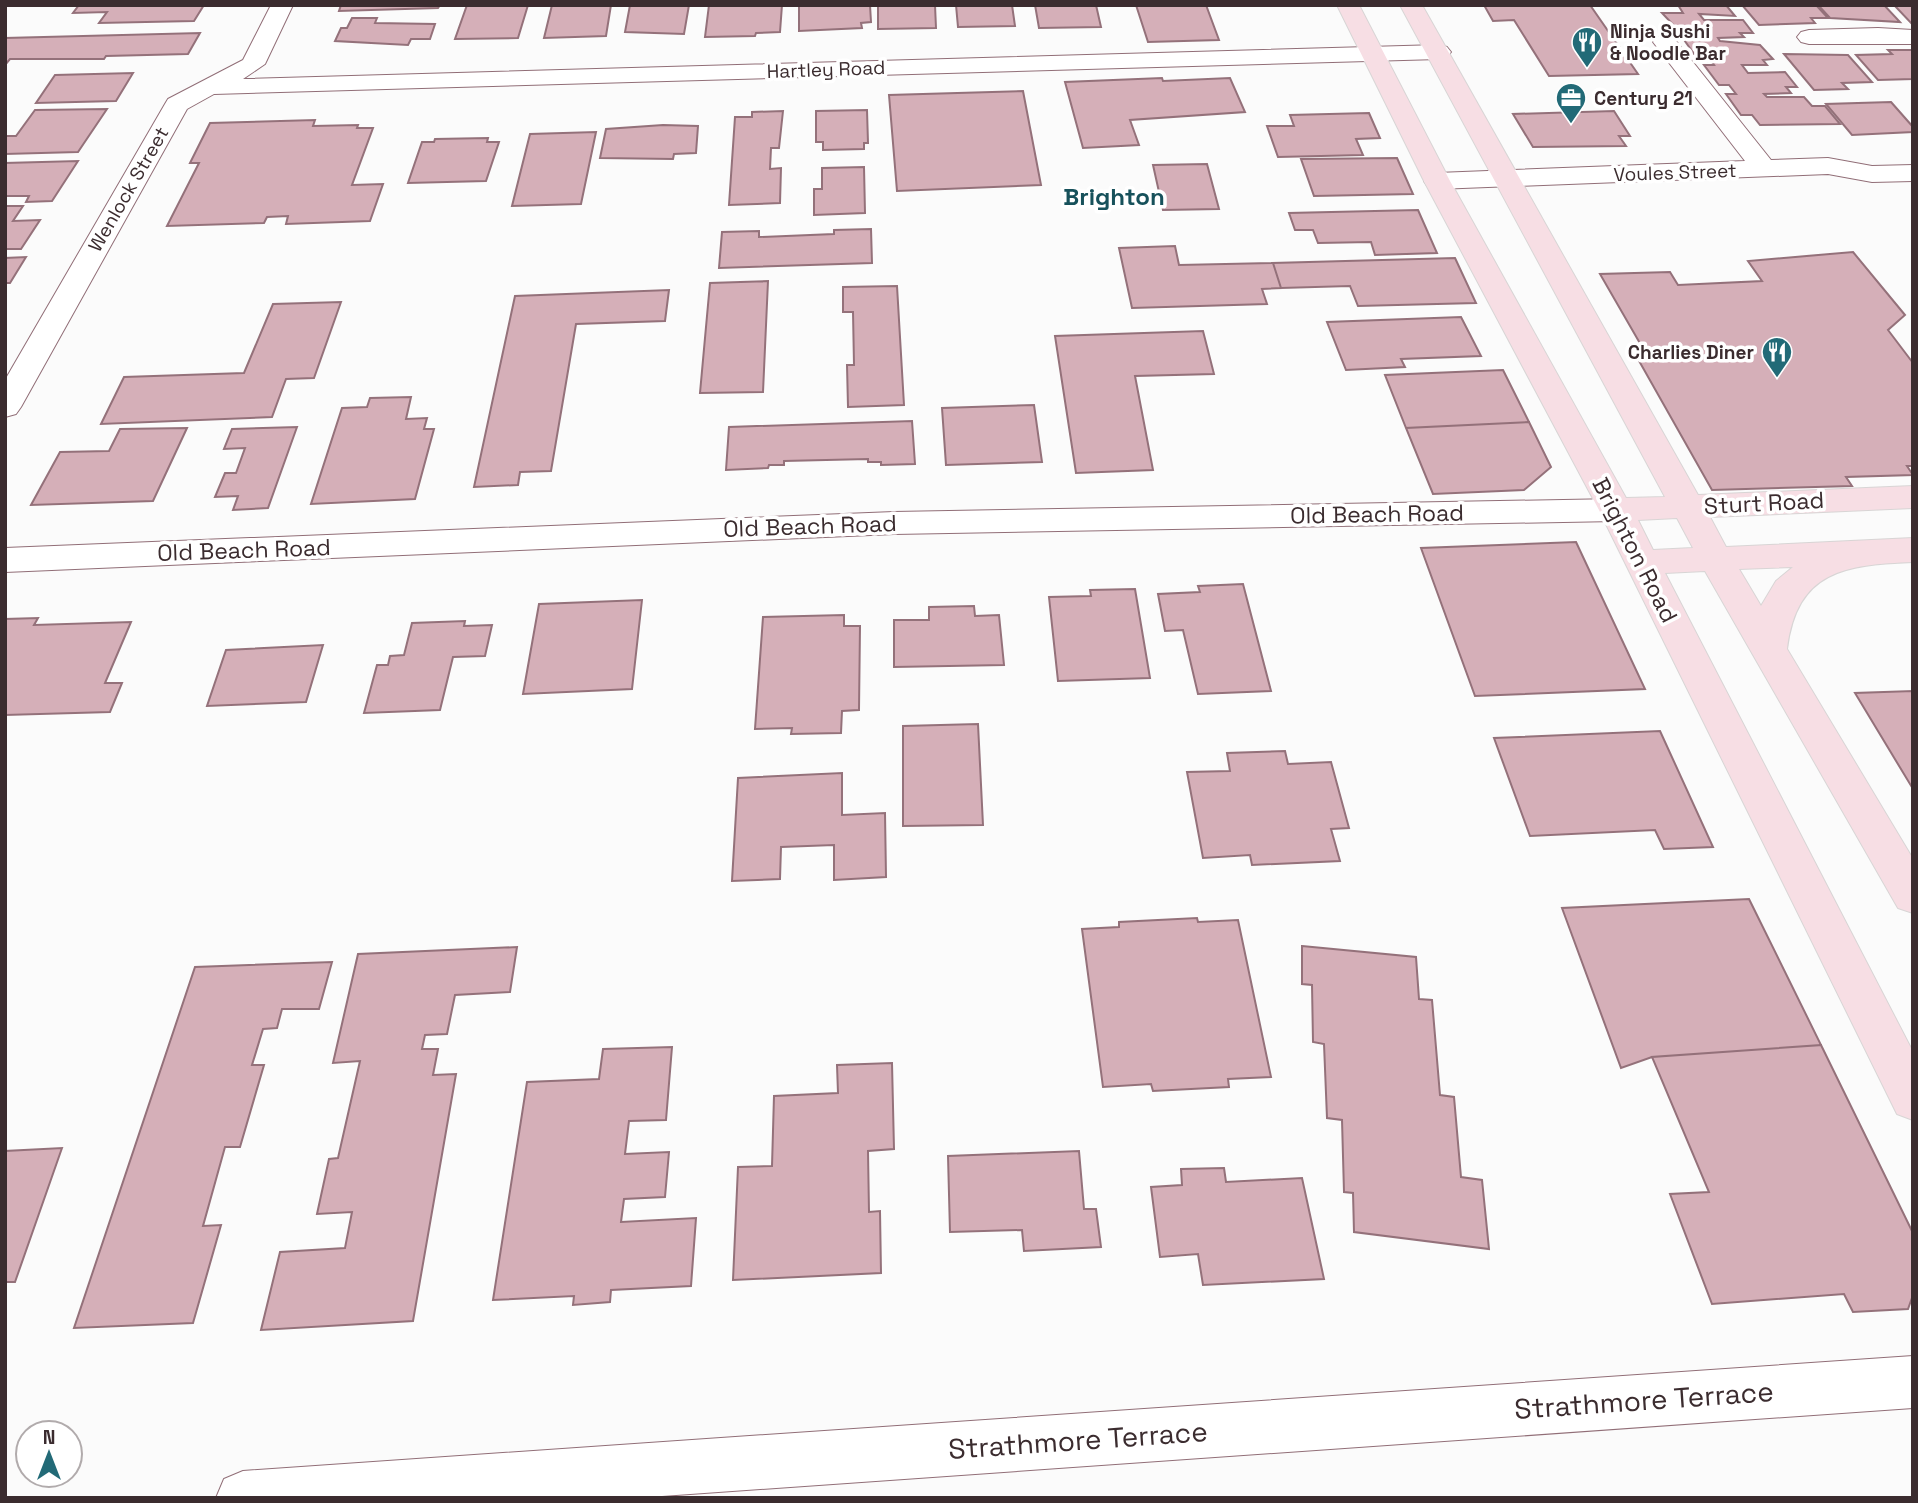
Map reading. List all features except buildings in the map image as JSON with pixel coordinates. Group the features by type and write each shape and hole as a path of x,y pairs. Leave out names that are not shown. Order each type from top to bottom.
{"main road":[{"name":"Brighton Road","path":"1348,5 1437,181 1616,510 1913,1099"},
{"path":"1411,5 1509,178 1716,559 1913,897"},
{"name":"Sturt Road","path":"1616,510 1913,497"},
{"path":"1642,562 1913,550"},
{"path":"1768,651 1772,617 1787,590 1819,566 1874,551"}],"street":[{"name":"Wenlock Street","path":"5,407 177,104 253,64 282,5"},
{"path":"1809,37 1913,37"},
{"path":"1665,42 1764,169"},
{"name":"Hartley Road","path":"212,87 1438,51"},
{"name":"Voules Street","path":"1437,181 1828,166 1872,174 1913,173"},
{"name":"Old Beach Road","path":"5,560 894,523 1616,510"},
{"name":"Strathmore Terrace","path":"243,1498 1913,1382"}],"place":[{"name":"Ninja Sushi & Noodle Bar","path":"1587,69"},
{"name":"Century 21","path":"1571,125"},
{"name":"Charlies Diner","path":"1777,379"}],"district":[{"name":"Brighton","path":"1114,197"}]}
